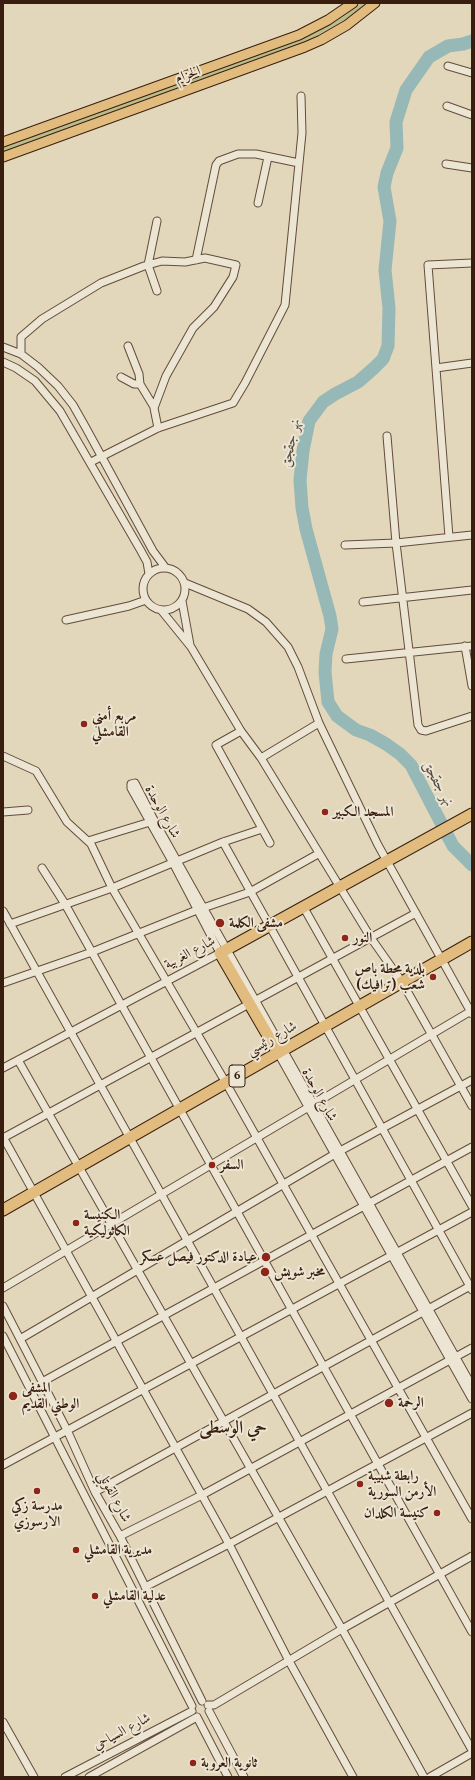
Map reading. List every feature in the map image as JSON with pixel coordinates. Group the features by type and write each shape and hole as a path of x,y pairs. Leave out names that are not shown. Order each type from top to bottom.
{"highway":[{"name":"شارع الغربية","path":"224,952 468,817"},
{"name":"شارع رئيسي","path":"3,1210 472,942"},
{"name":"شارع الوحدة","path":"224,952 281,1051"}],"main road":[{"name":"الحزام","path":"3,142 299,34 328,20 353,3"},
{"name":"الحزام","path":"3,157 305,47 321,40 347,25 375,3"}],"street":[{"path":"448,66 472,73"},
{"path":"91,462 158,428 233,403 285,305 302,134 300,96"},
{"path":"447,106 472,115"},
{"path":"196,260 216,165 219,161 238,154 256,154 299,163"},
{"path":"258,203 268,157"},
{"path":"446,164 472,168"},
{"path":"157,291 148,265 158,221"},
{"path":"21,354 21,337 42,319 101,283 148,265 162,262 185,262 205,258 236,265 233,277 214,307 193,328 178,353 166,376 154,407"},
{"path":"449,537 428,265 472,263"},
{"path":"128,346 139,374 140,384 154,407 158,428"},
{"path":"3,347 21,354 38,367 58,386 72,405 102,456 153,551 165,567"},
{"path":"3,362 26,373 42,389 60,411 91,462 147,562 149,574"},
{"path":"436,368 472,363"},
{"path":"121,377 134,384 140,384"},
{"path":"387,436 396,543 418,725 421,730 426,731 472,716"},
{"path":"345,545 396,543 472,535"},
{"path":"182,601 172,608 161,610 155,608 146,600 143,586 149,574 159,568 165,567 178,572 185,583 186,589 182,601 191,647"},
{"path":"3,1288 431,1035 471,1013 387,862 319,723 294,657 274,630 248,609 185,583"},
{"path":"363,602 472,590"},
{"path":"66,620 129,606 146,600"},
{"path":"161,610 191,647 241,731 261,758 318,854 341,887 371,938 402,982 472,1106"},
{"path":"346,659 468,646 472,686"},
{"path":"261,758 319,723"},
{"path":"241,731 216,745 270,843"},
{"path":"3,756 36,771 66,822 91,844 112,888 138,934 226,1083 472,1518"},
{"name":"شارع الوحدة","path":"176,862 150,822 131,788 132,783 137,784 154,820 224,952"},
{"path":"3,812 28,810"},
{"path":"88,841 150,822"},
{"path":"10,924 112,888 223,842 262,829"},
{"path":"95,1492 471,1287 223,842"},
{"path":"3,983 92,952 201,909 250,892 318,854"},
{"path":"42,868 65,904 472,1632"},
{"path":"304,908 472,1206"},
{"path":"3,911 472,1751 430,1777"},
{"path":"353,1777 289,1661 229,1544 3,1138 416,913"},
{"name":"شارع الغربية","path":"3,1068 224,952"},
{"name":"شارع الوحدة","path":"281,1051 426,1311 453,1358 472,1386"},
{"path":"18,1060 192,1363 424,1777"},
{"path":"20,1339 337,1152 472,1080"},
{"path":"42,1382 472,1147"},
{"path":"3,1465 472,1212"},
{"name":"شارع القوتلي","path":"3,1306 67,1430 95,1492 120,1536 206,1706 244,1777"},
{"name":"شارع القوتلي","path":"3,1336 197,1717"},
{"path":"120,1536 202,1495 472,1348"},
{"name":"شارع الوحدة","path":"453,1358 472,1399"},
{"path":"145,1587 229,1544 472,1413"},
{"path":"206,1706 214,1705 342,1629 472,1556"},
{"name":"شارع السياحي","path":"65,1777 192,1709 196,1702 206,1706 203,1717 197,1717 89,1777"},
{"path":"197,1717 228,1777"},
{"path":"3,1722 34,1777"}],"green space":[{"path":"361,3 367,3 346,19 309,40 3,152 3,147 313,34 341,18"}],"waterway":[{"name":"نهر جقجق","path":"472,41 448,46 429,57 406,90 396,122 397,148 387,173 384,187 390,221 385,270 389,308 388,346 383,359 374,368 358,382 323,402 309,421 303,451 300,480 302,508 306,529 330,616 332,629 326,654 325,672 328,702 337,716 356,730 370,735 386,744 400,754 411,765 453,846 472,865"}],"place":[{"name":"مربع أمني القامشلي","path":"84,724"},
{"name":"المسجد الكبير","path":"325,812"},
{"name":"مشفى الكلمة","path":"220,923"},
{"name":"النور","path":"345,938"},
{"name":"بلدية محطة باص شعب (ترافيك)","path":"433,977"},
{"name":"السفر","path":"212,1165"},
{"name":"الكنيسة الكاثوليكية","path":"76,1223"},
{"name":"عيادة الدكتور فيصل عسكر","path":"266,1257"},
{"name":"مخبر شويش","path":"265,1272"},
{"name":"المشفى الوطني القديم","path":"13,1396"},
{"name":"الرحمة","path":"389,1403"},
{"name":"رابطة شبيبة اﻷرمن السورية","path":"360,1484"},
{"name":"مدرسة زكي الارسوزي","path":"37,1491"},
{"name":"كنيسة الكلدان","path":"437,1513"},
{"name":"مديرية القامشلي","path":"76,1550"},
{"name":"عدلية القامشلي","path":"95,1596"},
{"name":"ثانوية العروبة","path":"193,1763"}],"district":[{"name":"حي الوسطى","path":"233,1428"}]}
